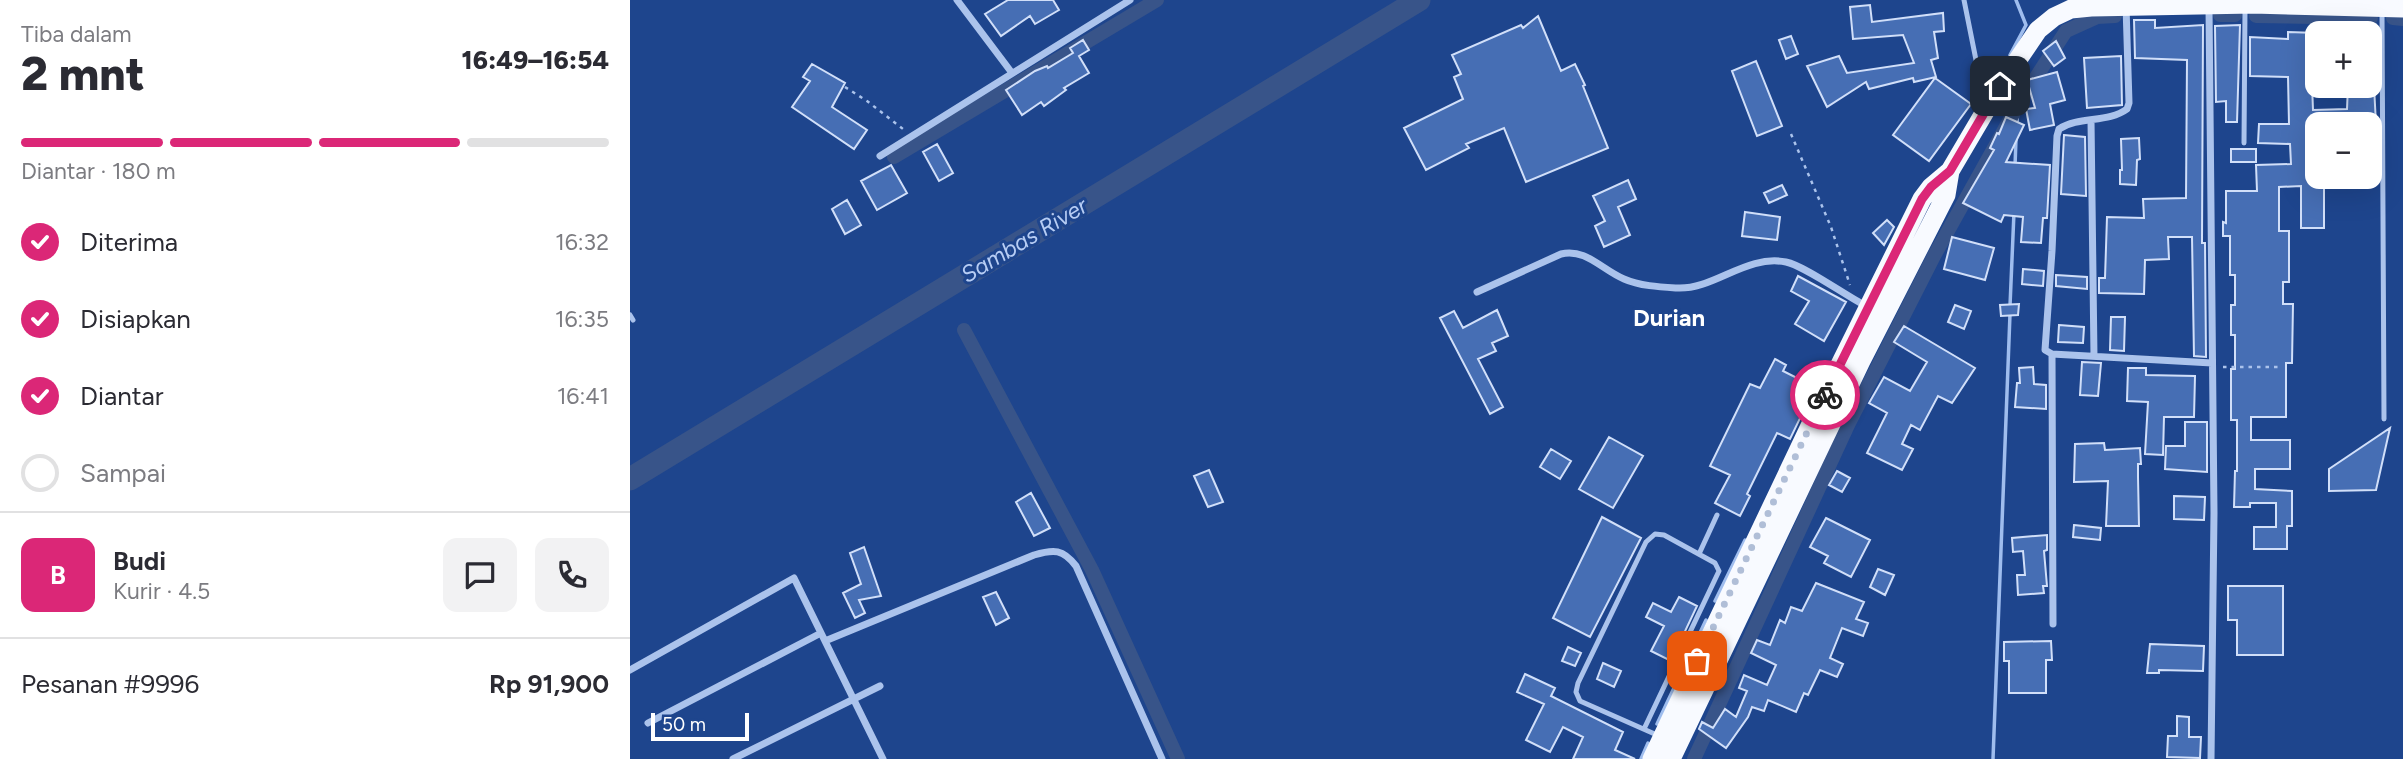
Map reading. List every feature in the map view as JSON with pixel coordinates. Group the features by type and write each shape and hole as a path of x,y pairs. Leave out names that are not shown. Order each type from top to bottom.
{"highway":[{"path":"1671,759 1706,683 1863,305 1922,199 1931,187 1950,171 2038,30 2054,17 2071,9 2209,4 2403,8"},
{"path":"1651,759 1653,733 1711,611 1748,579 1788,510 1946,195 1950,171"}],"street":[{"path":"957,0 1012,73"},
{"path":"880,156 1130,0"},
{"path":"2209,4 2213,365 2211,759"},
{"path":"2126,6 2128,107 2124,112 2067,124 2059,129 2057,136 2045,350 2052,354 2213,365"},
{"path":"2091,120 2094,356"},
{"path":"1476,292 1561,254 1573,252 1583,254 1625,280 1681,288 1753,264 1790,262 1863,305"},
{"path":"2052,354 2053,624"},
{"path":"648,723 823,637 1034,555 1056,551 1068,555 1076,566 1162,759"},
{"path":"630,670 794,579 883,759"},
{"path":"733,759 880,686"}],"lane":[{"path":"1964,0 1986,110"},
{"path":"2244,143 2245,4"},
{"path":"2382,8 2384,419"},
{"path":"1699,554 1717,515"},
{"path":"1653,733 1580,701 1576,692 1649,537 1664,534 1719,567 1711,611"}],"path":[{"path":"845,87 911,136"},
{"path":"1791,134 1863,305"},
{"path":"2213,365 2280,367"}],"building":[{"path":"1008,0 1053,0 1059,10 1035,24 1030,16 1001,36 985,14"},
{"path":"1870,5 1872,22 1943,13 1944,31 1934,32 1938,58 1931,60 1936,77 1914,82 1913,78 1869,89 1866,82 1827,107 1807,66 1839,56 1847,73 1914,63 1903,35 1853,39 1850,7"},
{"path":"1538,16 1561,71 1575,64 1608,148 1526,182 1504,128 1466,144 1469,148 1426,170 1404,128 1463,99 1454,77 1461,74 1452,55 1521,25 1523,28"},
{"path":"2134,20 2155,20 2155,28 2203,25 2202,243 2205,243 2206,357 2194,356 2192,237 2168,237 2169,259 2145,260 2144,294 2099,293 2099,278 2105,278 2107,217 2144,218 2143,199 2186,198 2187,60 2135,58"},
{"path":"2240,25 2237,122 2226,122 2226,101 2216,102 2215,26"},
{"path":"2288,32 2305,33 2305,98 2313,98 2313,110 2347,109 2347,98 2375,98 2375,112 2305,112 2305,189 2324,189 2324,228 2301,228 2301,186 2279,187 2279,231 2289,231 2289,282 2283,282 2283,304 2293,304 2292,363 2286,363 2286,417 2251,417 2251,440 2290,440 2290,469 2255,469 2255,489 2292,491 2292,526 2287,526 2287,549 2254,549 2254,527 2276,527 2276,503 2250,503 2250,507 2234,507 2237,420 2231,420 2231,369 2235,369 2235,335 2231,335 2231,305 2235,305 2235,275 2230,275 2230,236 2223,236 2223,222 2226,223 2226,191 2257,191 2256,165 2291,164 2290,144 2258,143 2259,124 2289,124 2288,77 2250,76 2250,37 2288,39"},
{"path":"1791,36 1798,54 1786,59 1779,40"},
{"path":"1083,40 1089,50 1079,56 1089,73 1064,88 1066,90 1044,106 1041,102 1022,115 1006,90 1035,71 1047,66 1048,68 1073,53 1070,48"},
{"path":"2056,41 2065,58 2054,66 2043,51"},
{"path":"2121,56 2122,105 2087,108 2084,58"},
{"path":"1756,61 1782,126 1757,136 1732,71"},
{"path":"812,64 845,83 832,107 867,130 854,149 792,107 810,81 803,77"},
{"path":"2057,72 2065,100 2050,104 2054,125 2030,130 2026,109 2035,108 2027,80"},
{"path":"1935,78 1971,104 1929,161 1893,135"},
{"path":"2006,117 2024,125 2006,162 2050,165 2047,218 2043,218 2041,243 2021,242 2023,217 2004,215 2001,222 1963,203 1994,150 1990,148"},
{"path":"2064,135 2085,137 2086,196 2061,194"},
{"path":"2139,138 2140,159 2137,160 2136,185 2120,184 2121,139"},
{"path":"937,144 953,173 939,181 923,152"},
{"path":"2231,149 2256,149 2256,162 2231,162"},
{"path":"891,165 907,193 877,210 861,181"},
{"path":"1628,180 1636,199 1618,207 1630,235 1604,247 1595,226 1605,221 1593,196"},
{"path":"1782,185 1787,195 1769,203 1764,193"},
{"path":"847,200 861,225 845,234 832,209"},
{"path":"1745,212 1780,217 1777,240 1742,236"},
{"path":"1887,220 1894,227 1884,245 1873,233"},
{"path":"1952,237 1994,248 1985,280 1944,269"},
{"path":"2023,269 2044,271 2043,286 2022,284"},
{"path":"2056,275 2087,277 2087,289 2056,286"},
{"path":"1798,276 1846,302 1824,341 1795,324 1809,301 1791,291"},
{"path":"2019,304 2018,315 2001,316 2000,305"},
{"path":"1955,305 1971,311 1964,329 1948,322"},
{"path":"1497,310 1508,336 1492,343 1496,351 1478,359 1503,407 1490,414 1440,318 1454,311 1463,328"},
{"path":"2111,317 2125,317 2124,351 2110,350"},
{"path":"2059,325 2084,327 2083,343 2058,342"},
{"path":"1904,326 1975,368 1952,403 1938,396 1920,430 1911,425 1902,444 1913,449 1902,470 1867,453 1887,413 1869,403 1884,377 1910,391 1927,362 1894,342"},
{"path":"1775,359 1786,365 1783,371 1805,382 1795,403 1805,408 1790,439 1777,433 1747,494 1750,496 1740,516 1715,503 1730,475 1710,466 1750,384 1760,388"},
{"path":"2082,362 2101,363 2098,396 2080,395"},
{"path":"2033,367 2034,384 2046,385 2046,409 2015,407 2017,383 2020,383 2019,368"},
{"path":"2128,368 2146,368 2146,375 2195,376 2194,417 2164,417 2163,455 2145,454 2148,402 2127,401"},
{"path":"2185,422 2207,422 2207,472 2165,469 2166,446 2185,446"},
{"path":"2390,428 2376,490 2329,491 2329,469"},
{"path":"1609,437 1643,456 1613,508 1579,489"},
{"path":"2104,443 2105,450 2140,448 2139,526 2106,526 2108,481 2074,482 2075,444"},
{"path":"1551,449 1571,461 1560,479 1540,467"},
{"path":"1209,470 1223,502 1208,507 1194,476"},
{"path":"1837,471 1850,478 1842,492 1829,485"},
{"path":"1031,493 1050,528 1034,536 1016,502"},
{"path":"2174,496 2205,497 2204,520 2174,519"},
{"path":"1602,517 1641,538 1590,637 1553,618"},
{"path":"1826,518 1870,540 1851,577 1824,563 1828,556 1810,547"},
{"path":"2074,525 2101,528 2100,540 2073,537"},
{"path":"2047,535 2047,550 2044,551 2047,586 2043,586 2044,593 2018,595 2017,575 2025,575 2023,551 2013,552 2012,538"},
{"path":"864,547 881,596 859,600 865,613 855,618 843,593 861,584 850,553"},
{"path":"1878,569 1894,575 1885,595 1870,587"},
{"path":"1816,583 1864,602 1856,619 1868,623 1863,636 1842,628 1830,658 1843,664 1837,677 1820,670 1808,695 1804,693 1796,712 1768,700 1764,711 1752,707 1726,748 1699,729 1702,722 1713,728 1725,709 1736,717 1747,691 1739,688 1744,675 1767,685 1776,665 1751,653 1757,640 1770,645 1780,620 1785,623 1791,607 1802,611"},
{"path":"2228,586 2283,586 2283,655 2237,655 2237,620 2228,620"},
{"path":"996,592 1009,618 996,625 983,597"},
{"path":"1679,597 1697,606 1671,661 1651,651 1664,626 1646,617 1653,603 1671,612"},
{"path":"2051,641 2052,660 2046,660 2046,693 2009,693 2009,661 2004,661 2004,642"},
{"path":"2150,644 2204,646 2203,671 2159,670 2159,673 2147,673"},
{"path":"1568,647 1581,653 1575,666 1562,661"},
{"path":"1603,663 1621,671 1614,687 1597,679"},
{"path":"1525,674 1555,688 1551,696 1623,732 1615,750 1635,759 1573,759 1583,737 1563,727 1550,752 1526,740 1544,704 1517,692"},
{"path":"2177,716 2189,717 2189,737 2201,737 2200,758 2167,757 2168,736 2177,736"}],"waterway":[{"path":"894,157 1157,0"},
{"name":"Sambas River","path":"630,479 1419,0"},
{"path":"2010,55 2026,25 2016,0"},
{"path":"2220,15 2235,15"},
{"path":"1694,759 1848,425 1934,256 2018,105 2066,31 2097,17 2115,16"},
{"path":"2256,16 2371,18"},
{"path":"2393,18 2403,19"},
{"path":"2017,124 2018,105"},
{"path":"2015,166 2016,139"},
{"path":"2010,306 2014,212"},
{"path":"1993,759 2010,314"},
{"path":"964,330 1092,570 1178,759"},
{"path":"1715,601 1745,540"},
{"path":"1657,724 1706,620"},
{"path":"1641,759 1648,743"}],"way so far":[{"path":"1697,661 1825,395"}],"district":[{"name":"Durian","path":"1669,317"}],"route":[{"path":"1825,395 1922,199 1931,187 1950,171 2000,86"}]}
